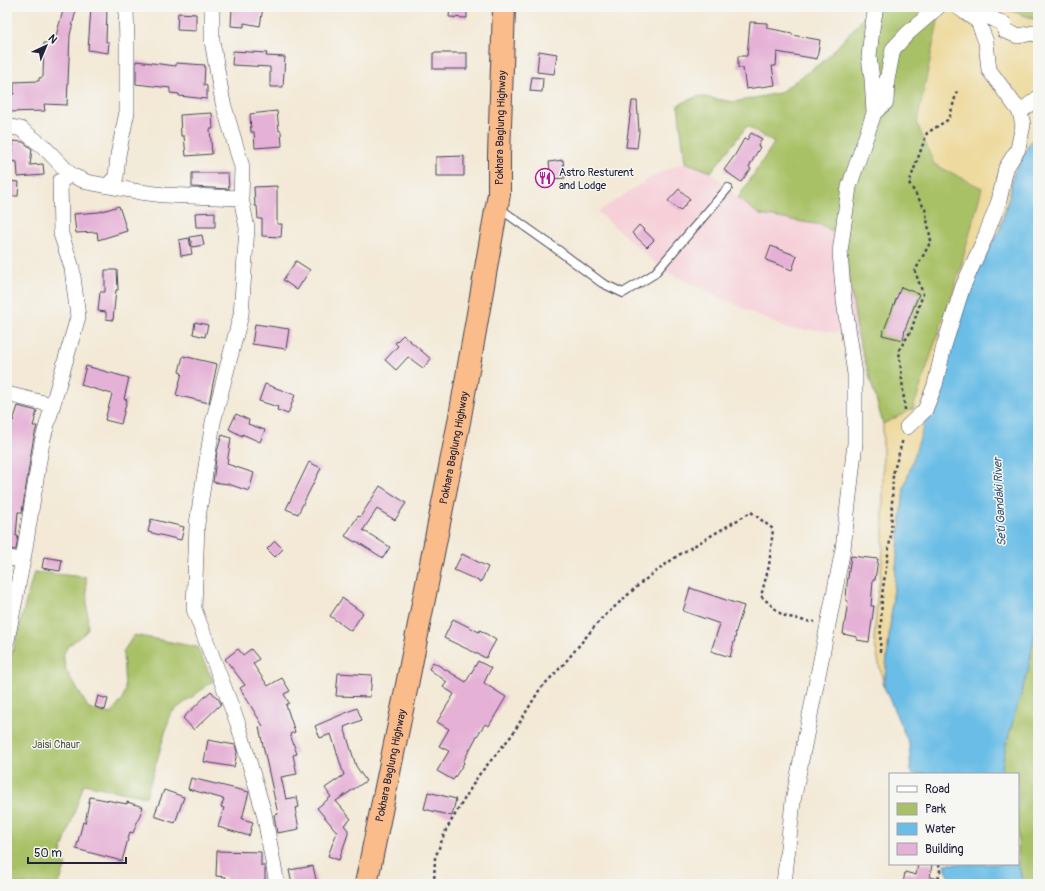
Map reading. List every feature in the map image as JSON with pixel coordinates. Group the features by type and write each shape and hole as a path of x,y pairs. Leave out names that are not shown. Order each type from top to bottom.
{"highway":[{"name":"Pokhara Baglung Highway","path":"366,884 459,422 499,194 504,7"}],"street":[{"path":"107,186 116,177 118,155 127,112 126,7"},
{"path":"212,7 212,42 223,104 242,167 241,198 247,228 242,315 213,422 197,524 194,610 238,724 264,814 277,884"},
{"path":"784,884 793,801 843,549 855,443 855,374 844,302 840,252 849,187 874,113 870,57 872,29 876,7"},
{"path":"874,113 886,102 887,80 892,49 918,23 938,7"},
{"path":"907,427 925,410 935,385 944,346 963,286 984,240 999,201 1006,168 1018,149 1023,125 1020,112 989,70 986,42 978,21 958,7"},
{"path":"978,21 987,16 1004,24 1004,31 1018,36 1033,33 1038,35"},
{"path":"1020,112 1038,98"},
{"path":"7,126 21,129 44,147 71,175 87,182 164,195 241,198"},
{"path":"7,640 42,442 78,317 72,268 62,234 60,181 71,175"},
{"path":"7,394 52,405"},
{"path":"7,558 22,560"}],"lane":[{"path":"496,206 602,283 623,293 654,274 728,188"}],"path":[{"path":"880,652 882,594 891,534 893,474 907,427 899,350 911,331 923,294 915,271 931,241 924,209 909,183 927,133 949,119 957,91"},
{"path":"434,884 435,858 446,830 478,776 512,735 540,689 563,665 600,620 642,582 677,556 751,512 773,529 769,566 761,596 782,615 805,621 828,623"},
{"path":"937,884 940,871 939,865"}],"shaded area":[{"path":"685,162 711,172 738,198 760,215 822,225 843,237 858,336 820,330 788,329 723,299 663,270 598,212 653,176"}],"green space":[{"path":"869,7 941,7 934,164 983,188 958,277 913,409 883,424 858,336 843,237 822,225 760,215 738,198 774,143 747,126 711,172 685,162 678,105 698,96 734,102 779,93 826,59 868,13"},
{"path":"1002,7 1038,7 1038,21 1035,19"},
{"name":"Jaisi Chaur","path":"34,572 86,577 88,628 85,633 68,646 63,655 66,670 89,709 111,714 122,700 125,690 123,652 134,635 197,647 213,681 171,713 146,797 84,784 61,852 66,865 59,884 7,884 7,672"},
{"path":"1038,615 1038,884 1023,884 1019,865 1019,773 1001,773 1006,744 1028,671"}],"sand":[{"path":"941,7 1002,7 1038,21 1038,129 1013,175 1010,194 1000,229 980,263 904,488 884,687 874,640 883,553 883,424 913,409 958,277 982,188 934,164 917,123"}],"water":[{"name":"Seti Gandaki River","path":"1038,129 1038,615 1028,671 1006,744 1001,773 911,773 909,744 884,687 904,488 957,321 980,263 1000,229 1010,194 1013,175"},
{"path":"944,865 1019,865 1023,884 952,884"}],"building":[{"path":"64,7 76,10 70,35 67,105 44,104 45,111 7,112 7,94 14,94 14,82 39,81 39,78 43,77 44,43 54,43"},
{"path":"91,7 107,7 106,42 109,42 108,53 88,50"},
{"path":"232,7 263,7 260,26 244,23 244,27 231,26"},
{"path":"450,7 467,7 467,18 449,17"},
{"path":"178,13 196,14 196,31 177,30"},
{"path":"750,22 767,23 767,28 792,33 792,35 820,40 817,59 777,52 776,66 772,66 775,85 746,89 743,68 738,68 738,56 747,56"},
{"path":"233,51 267,53 266,56 285,57 283,87 270,87 270,67 232,65"},
{"path":"539,51 557,54 554,74 537,72"},
{"path":"433,53 467,53 467,69 433,69"},
{"path":"136,61 176,66 176,63 205,65 204,85 207,86 207,99 179,96 179,94 170,93 170,88 136,84"},
{"path":"532,77 543,78 542,92 530,91"},
{"path":"632,101 637,101 639,132 637,148 626,147"},
{"path":"277,111 282,146 255,148 254,132 251,132 250,114"},
{"path":"212,113 213,129 210,129 212,154 186,156 184,136 181,136 180,115"},
{"path":"751,133 762,139 758,146 760,147 749,167 751,169 741,182 724,170 744,139 747,140"},
{"path":"13,141 23,142 32,149 30,165 43,164 44,175 18,177 17,162 11,161"},
{"path":"464,156 464,176 436,176 436,157"},
{"path":"563,160 565,178 551,179 549,162"},
{"path":"192,173 228,173 229,189 192,187"},
{"path":"7,181 19,182 18,196 7,196"},
{"path":"277,186 277,224 282,224 281,237 262,236 262,219 258,219 257,206 255,206 254,187"},
{"path":"679,189 690,199 680,211 668,201"},
{"path":"119,206 127,231 98,240 97,232 76,233 74,214 99,212"},
{"path":"215,212 215,227 196,227 195,213"},
{"path":"639,225 654,240 647,247 632,233"},
{"path":"202,235 204,245 192,247 190,237"},
{"path":"189,238 192,254 181,256 179,240"},
{"path":"771,246 797,256 792,270 766,260"},
{"path":"296,261 310,270 297,290 283,280"},
{"path":"105,270 117,270 118,290 116,290 113,320 106,319 106,312 98,311 100,292 105,292"},
{"path":"901,287 919,294 905,329 903,340 882,335"},
{"path":"195,322 208,325 205,337 193,334"},
{"path":"255,324 289,329 286,349 252,344"},
{"path":"403,335 431,359 423,368 408,357 396,370 385,360 398,346 395,343"},
{"path":"183,356 217,364 209,403 176,395 182,373 179,372"},
{"path":"86,366 129,378 124,399 127,400 121,424 105,420 112,394 81,385"},
{"path":"265,384 295,395 288,414 277,410 278,407 259,401"},
{"path":"18,406 37,411 33,426 37,426 33,441 22,512 18,512 16,536 18,536 16,550 7,549 7,420 13,421"},
{"path":"236,414 249,420 248,424 265,430 260,442 242,434 242,436 229,429"},
{"path":"222,435 231,438 227,464 254,473 249,491 228,484 213,482 217,452"},
{"path":"309,462 321,468 298,514 286,509"},
{"path":"380,486 406,503 395,520 377,509 363,530 390,547 383,558 345,536 358,516 360,517"},
{"path":"151,519 184,527 181,540 148,532"},
{"path":"275,541 283,549 275,557 267,549"},
{"path":"462,554 488,567 481,582 454,570"},
{"path":"851,556 878,559 875,580 873,580 871,606 874,606 869,642 857,640 857,637 843,634 848,601 846,601 847,584"},
{"path":"44,557 62,560 60,571 42,568"},
{"path":"690,588 744,606 735,634 730,657 711,651 720,624 683,611"},
{"path":"342,598 363,613 351,631 330,616"},
{"path":"453,619 479,632 480,630 496,640 486,658 444,638"},
{"path":"238,649 243,655 251,649 259,659 253,664 268,686 282,678 290,691 284,694 289,703 286,705 295,732 290,734 297,754 293,755 297,774 281,777 286,799 297,797 299,807 295,808 299,829 277,833 274,815 278,814 259,727 263,726 240,688 245,685 225,659"},
{"path":"478,661 491,668 484,683 506,697 489,726 485,724 477,736 463,762 464,763 453,780 437,771 449,751 439,746 449,729 437,722 454,694 443,687 447,682 429,669 433,662 466,682"},
{"path":"338,673 372,675 370,697 336,696"},
{"path":"211,691 221,704 194,730 183,718"},
{"path":"98,696 108,699 105,710 95,707"},
{"path":"357,708 362,720 344,727 356,766 366,781 336,801 351,819 344,825 348,830 348,834 339,860 328,856 337,832 317,808 331,797 325,788 344,775 331,734 320,738 315,726"},
{"path":"208,740 235,745 237,752 234,767 204,762"},
{"path":"191,778 249,792 242,819 253,822 249,836 218,827 224,808 221,807 224,799 188,789"},
{"path":"164,790 184,797 175,823 154,816"},
{"path":"428,792 456,799 452,816 424,809"},
{"path":"90,797 127,804 127,802 143,807 133,833 130,832 122,861 76,849 83,822 85,823"},
{"path":"217,851 261,852 261,866 265,866 265,884 225,884 226,877 216,876"},
{"path":"918,865 932,865 930,877 939,879 938,884 903,884 905,872 916,875"},
{"path":"313,866 317,884 292,884 289,870"}],"place":[{"name":"Astro Resturent and Lodge","path":"545,178"}]}
